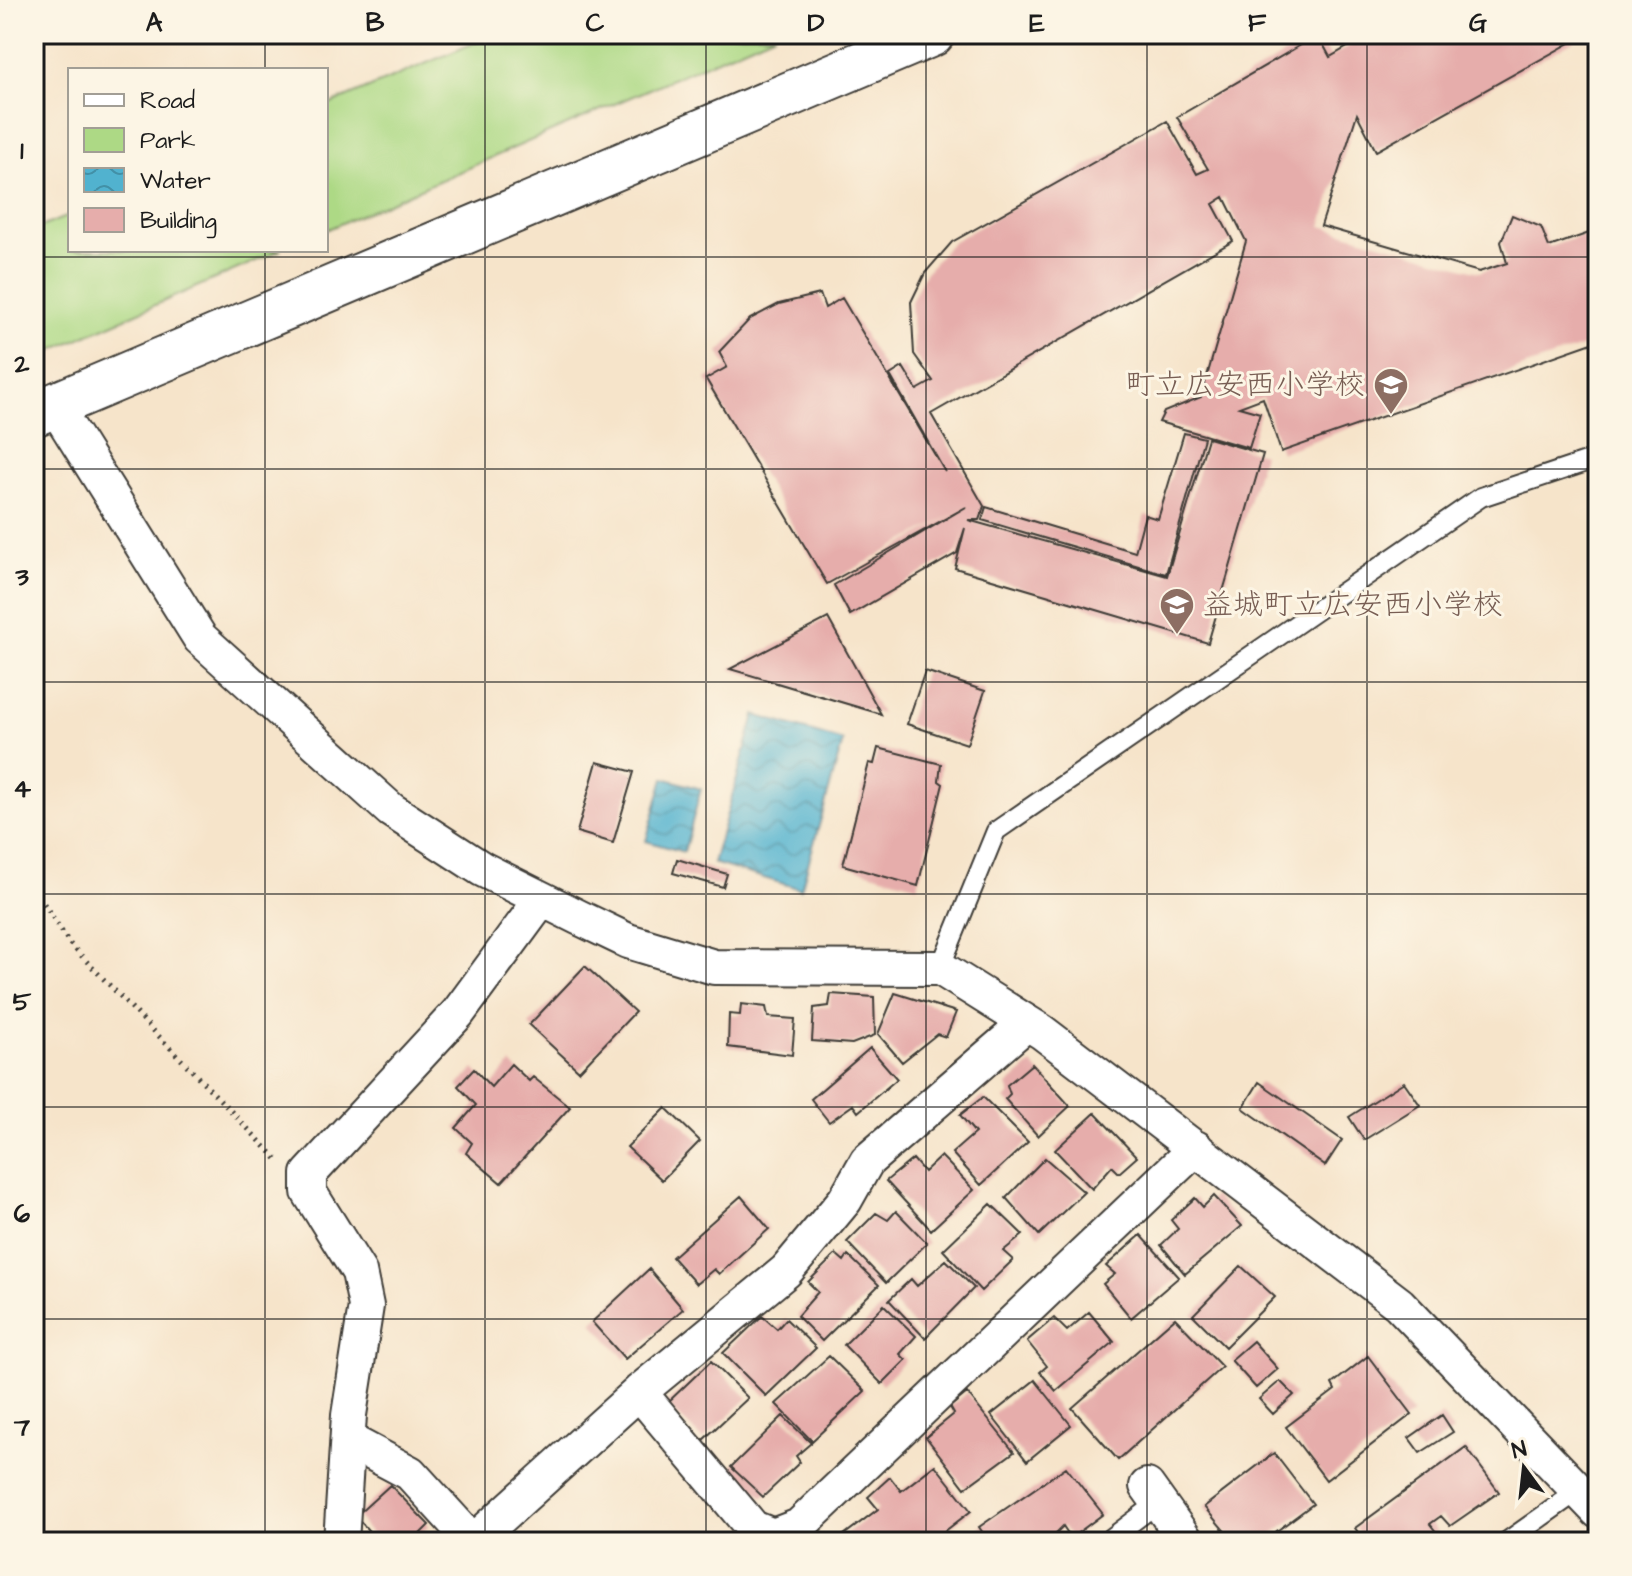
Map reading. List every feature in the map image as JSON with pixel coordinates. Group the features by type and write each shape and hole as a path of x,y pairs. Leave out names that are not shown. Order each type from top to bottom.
{"street":[{"path":"932,34 45,410 200,638 391,810 482,869 628,941 714,967 940,968 1027,1023 1399,1304 1588,1501"},
{"path":"341,1542 348,1440 366,1306 359,1272 309,1192 309,1174 458,1013 542,899"},
{"path":"348,1440 410,1473 473,1542 639,1392 786,1271 845,1200 867,1161 1027,1023"},
{"path":"639,1392 753,1528 773,1536 799,1526 1196,1148"},
{"path":"1153,1494 1187,1542"}],"lane":[{"path":"940,968 996,831 1481,497 1598,458"},
{"path":"1106,1542 1153,1494"},
{"path":"1506,1542 1588,1501"}],"path":[{"path":"34,907 41,899 70,944 309,1192"}],"green space":[{"path":"495,34 775,34 328,229 328,105"},
{"path":"68,216 68,252 276,252 34,358 34,230"}],"water":[{"path":"755,715 843,741 801,889 713,863"},
{"path":"664,778 701,789 684,852 646,841"}],"building":[{"path":"1370,34 1586,34 1376,151 1357,114 1321,226 1479,272 1507,263 1501,242 1512,215 1541,227 1549,247 1598,230 1598,341 1281,452 1263,398 1239,407 1260,413 1249,448 1159,422 1164,412 1201,397 1246,241 1224,197 1213,204 1233,241 931,414 984,506 979,520 968,520 1167,576 1208,438 1263,454 1208,643 955,568 965,528 957,553 850,615 834,585 966,507 827,584 706,379 727,367 719,352 750,319 779,304 820,294 825,308 842,298 945,472 890,375 903,367 917,390 933,381 914,354 911,302 925,273 952,242 1167,121 1197,174 1208,169 1177,117 1318,35 1330,57"},
{"path":"1184,433 1204,438 1166,574 982,520 986,507 1135,552 1145,515 1158,519"},
{"path":"828,618 881,714 730,669"},
{"path":"925,671 985,691 967,744 907,724"},
{"path":"878,748 941,764 939,781 943,784 918,886 843,865 869,763 874,764"},
{"path":"597,762 634,772 613,843 577,832"},
{"path":"677,859 727,874 723,887 673,873"},
{"path":"585,966 635,1012 579,1071 529,1025"},
{"path":"895,993 956,1012 946,1037 937,1034 902,1062 878,1034"},
{"path":"831,994 874,997 875,1035 852,1044 812,1041 814,1008 829,1006"},
{"path":"741,1004 766,1007 768,1017 795,1019 792,1055 728,1047 729,1014 740,1015"},
{"path":"870,1048 897,1079 858,1112 853,1105 829,1122 811,1099"},
{"path":"511,1064 529,1081 533,1077 570,1107 501,1183 466,1153 472,1143 456,1128 476,1105 458,1086 474,1069 491,1087"},
{"path":"1032,1064 1070,1106 1038,1136 1005,1099 1010,1094 1007,1085"},
{"path":"1259,1082 1342,1140 1325,1166 1243,1108"},
{"path":"1404,1082 1420,1105 1364,1140 1349,1117"},
{"path":"983,1097 1028,1142 981,1185 952,1153 975,1133 960,1115"},
{"path":"666,1108 700,1141 662,1180 627,1147"},
{"path":"1095,1113 1137,1157 1119,1173 1112,1166 1092,1189 1055,1150"},
{"path":"941,1156 974,1190 931,1230 886,1181 913,1159 924,1172"},
{"path":"1045,1158 1084,1192 1039,1235 1006,1198"},
{"path":"741,1196 769,1229 719,1274 714,1269 696,1284 672,1257"},
{"path":"1214,1196 1242,1226 1185,1274 1161,1245 1178,1229 1171,1220 1195,1198 1203,1207"},
{"path":"991,1204 1023,1235 1003,1251 1013,1260 981,1291 943,1250"},
{"path":"896,1211 927,1243 886,1283 847,1242 876,1213 888,1220"},
{"path":"1141,1235 1179,1277 1131,1318 1103,1284 1115,1274 1106,1266"},
{"path":"836,1254 844,1261 848,1255 879,1285 822,1341 797,1316 818,1292 808,1282"},
{"path":"946,1260 974,1288 925,1338 889,1300 911,1279 917,1286"},
{"path":"1241,1266 1275,1297 1225,1347 1193,1315"},
{"path":"649,1269 683,1309 625,1359 592,1322"},
{"path":"884,1305 916,1336 900,1354 906,1360 882,1384 844,1345"},
{"path":"1089,1312 1114,1342 1056,1391 1040,1372 1047,1366 1027,1341 1054,1318 1067,1331"},
{"path":"762,1316 777,1329 786,1319 816,1348 766,1396 723,1353"},
{"path":"1175,1318 1222,1367 1118,1460 1072,1408"},
{"path":"1253,1341 1278,1369 1256,1388 1231,1360"},
{"path":"829,1356 865,1391 812,1441 776,1404"},
{"path":"1368,1356 1412,1414 1326,1480 1286,1427 1335,1390 1332,1384"},
{"path":"711,1361 748,1398 703,1440 666,1404"},
{"path":"1035,1380 1071,1425 1027,1461 991,1415"},
{"path":"1280,1381 1294,1395 1273,1414 1259,1399"},
{"path":"967,1393 1014,1452 965,1488 926,1437 954,1414 950,1407"},
{"path":"1442,1415 1453,1432 1420,1453 1409,1438"},
{"path":"783,1416 811,1443 796,1456 800,1462 763,1497 731,1467"},
{"path":"1466,1447 1499,1492 1450,1526 1441,1516 1430,1524 1444,1542 1365,1542 1355,1528"},
{"path":"1274,1453 1313,1504 1262,1542 1234,1542 1204,1507"},
{"path":"935,1465 971,1511 931,1542 850,1542 844,1535 878,1509 868,1497 890,1477 901,1491"},
{"path":"1066,1467 1103,1514 1071,1538 1063,1526 1047,1542 989,1542 979,1527"},
{"path":"390,1485 429,1525 412,1542 378,1542 356,1516"}],"place":[{"name":"町立広安西小学校","path":"1391,416"},
{"name":"益城町立広安西小学校","path":"1177,636"}]}
